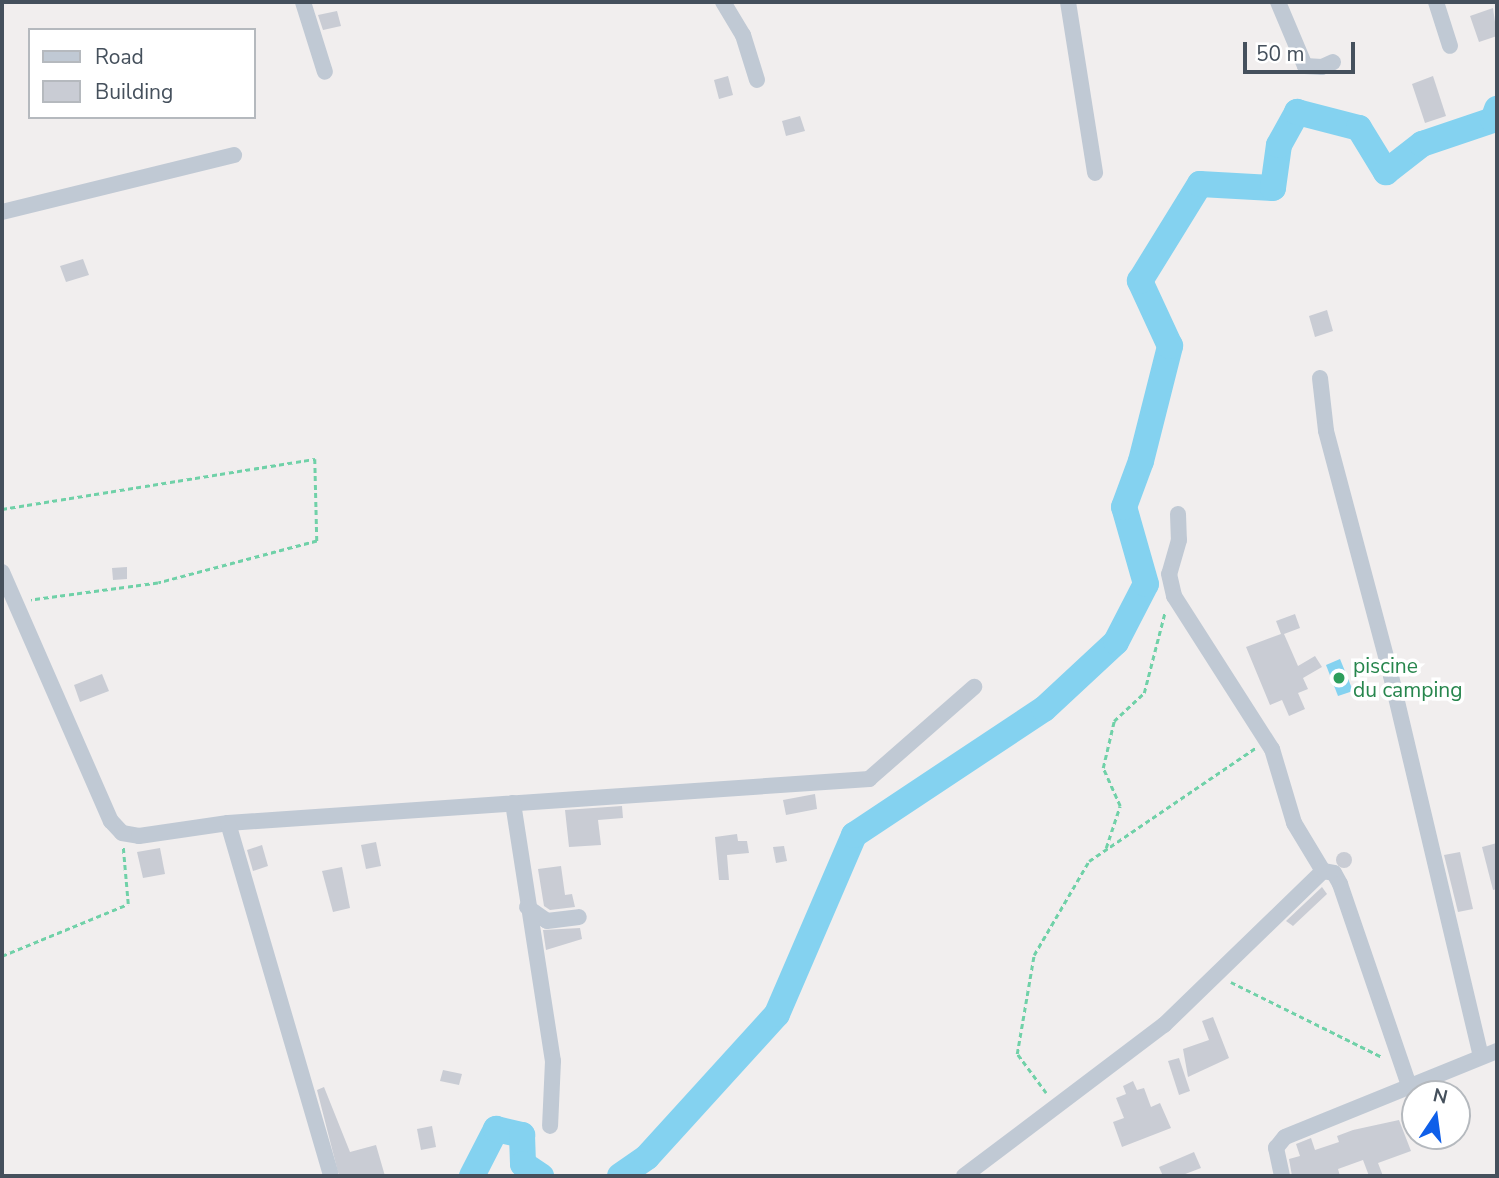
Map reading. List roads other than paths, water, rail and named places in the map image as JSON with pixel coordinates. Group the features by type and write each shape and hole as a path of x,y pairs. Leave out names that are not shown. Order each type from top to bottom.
{"street":[{"path":"303,2 325,72"},
{"path":"723,2 743,35 757,80"},
{"path":"1068,2 1095,173"},
{"path":"1278,2 1305,66 1322,67 1333,61"},
{"path":"1436,2 1450,46"},
{"path":"2,212 234,155"},
{"path":"1320,378 1326,431 1391,676 1481,1057"},
{"path":"1178,514 1179,540 1169,574 1174,596 1266,740 1294,823 1323,871 1334,873 1340,884 1407,1080"},
{"path":"2,572 111,821 122,834 139,836 228,823 869,779 974,687"},
{"path":"513,803 552,1061 551,1126"},
{"path":"228,823 330,1172"},
{"path":"964,1176 1164,1025 1219,975 1323,871"},
{"path":"527,907 547,921 579,918"},
{"path":"1424,1080 1497,1051"},
{"path":"1282,1176 1276,1148 1285,1138 1401,1089"}],"water":[{"name":"piscine du camping","path":"1340,659 1353,691 1338,696 1326,665"}],"waterway":[{"path":"620,1176 647,1157 777,1014 854,835 1044,709 1116,642 1146,584 1124,507 1141,461 1170,346 1140,281 1200,184 1273,188 1279,145 1297,112 1359,128 1386,172 1422,144 1493,120 1497,109"},
{"path":"472,1176 496,1129 522,1135 523,1164 541,1176"}],"place":[{"name":"piscine du camping","path":"1339,678"}]}
